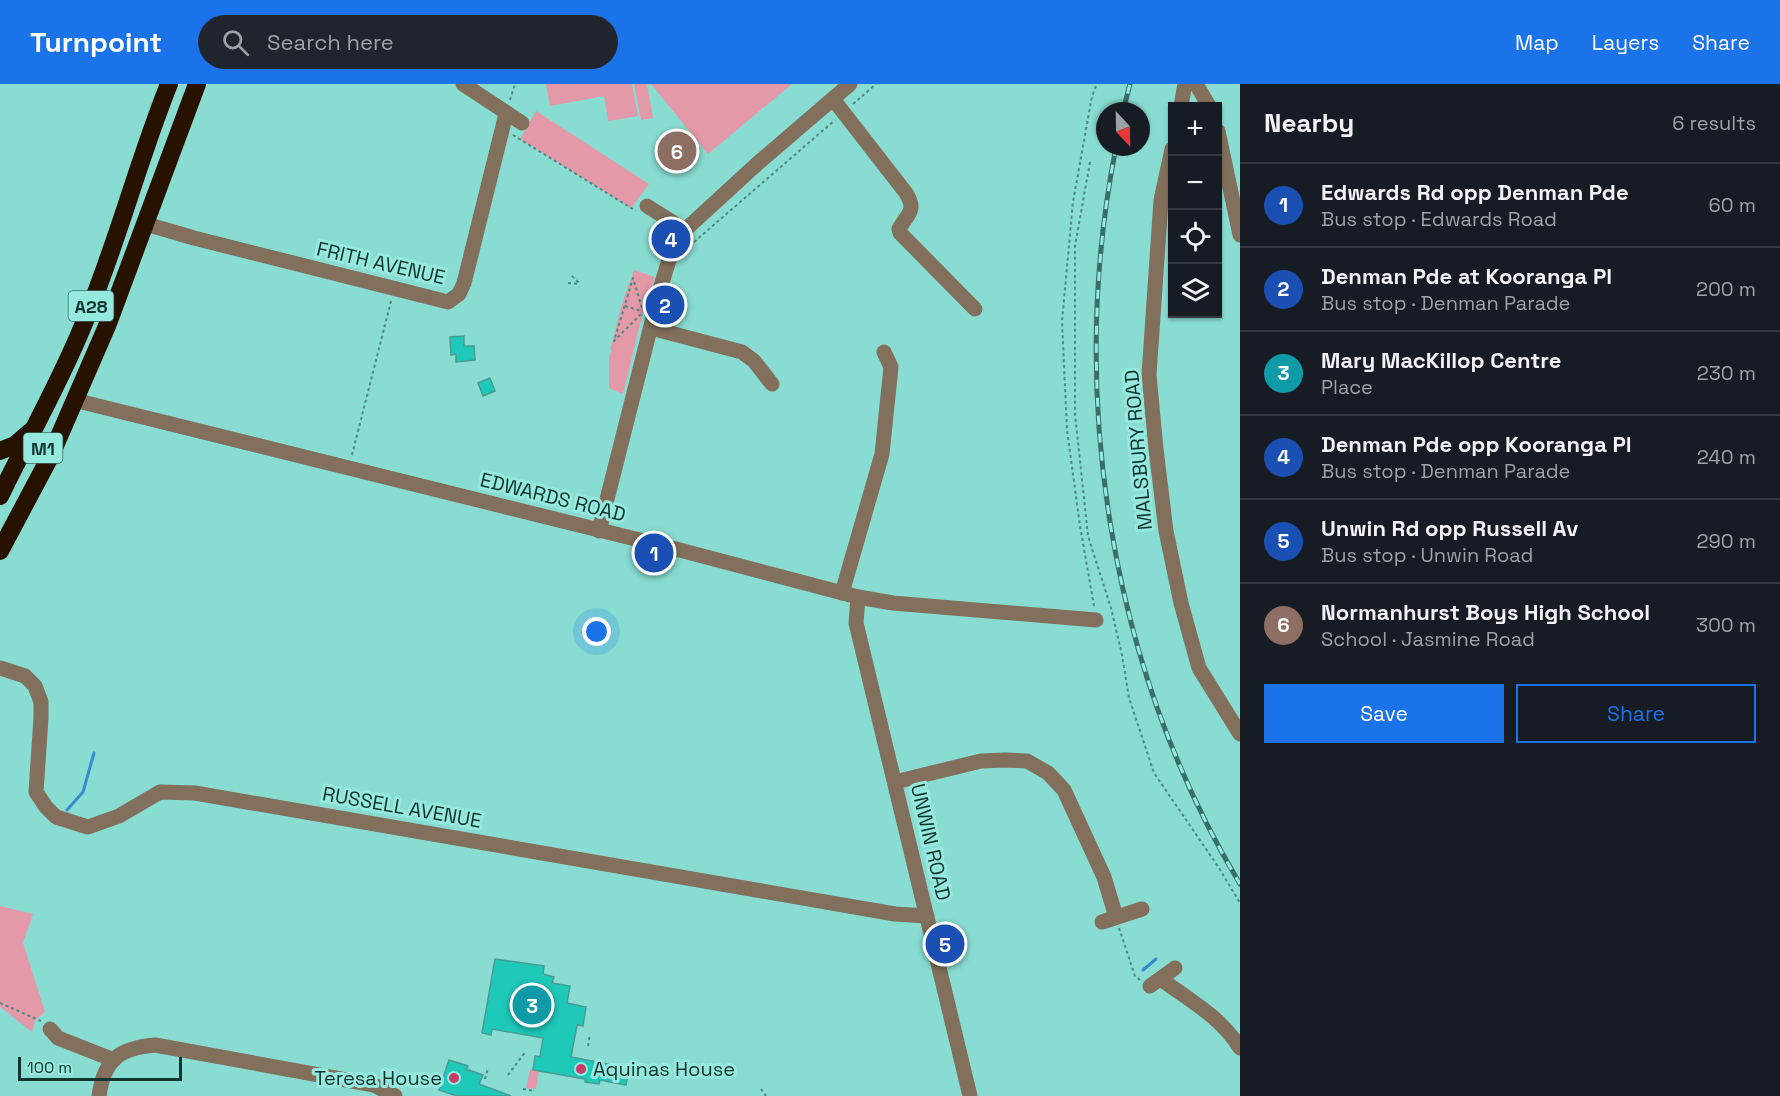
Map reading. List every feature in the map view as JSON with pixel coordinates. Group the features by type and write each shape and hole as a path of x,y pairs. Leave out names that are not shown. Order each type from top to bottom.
{"highway":[{"name":"A28","path":"5,481 40,418 82,330 110,259 169,84"},
{"name":"A28","path":"0,551 51,454 107,326 197,84"},
{"name":"M1","path":"5,481 29,471 74,400"},
{"name":"M1","path":"0,451 19,442 40,418"},
{"path":"5,481 25,503"}],"street":[{"path":"463,84 505,122 522,123"},
{"path":"599,531 669,260 758,163 850,84"},
{"path":"1182,102 1185,84"},
{"path":"1196,84 1207,102"},
{"path":"833,99 906,193 912,204 912,210 902,224 900,233 975,309"},
{"name":"FRITH AVENUE","path":"146,224 394,290 448,302 459,294 505,122"},
{"path":"1222,150 1240,235"},
{"name":"MALSBURY ROAD","path":"1171,156 1161,200 1149,375 1156,449 1166,531 1181,603 1199,668 1240,734"},
{"path":"643,210 689,236"},
{"path":"651,328 742,352 754,361 772,384"},
{"path":"842,593 882,454 891,367 884,352"},
{"name":"EDWARDS ROAD","path":"74,400 858,597 892,603 1096,620"},
{"name":"UNWIN ROAD","path":"858,597 856,623 970,1096"},
{"name":"RUSSELL AVENUE","path":"0,668 25,676 35,686 41,702 36,792 56,817 88,827 119,816 160,792 195,793 884,912 927,916"},
{"path":"895,782 981,761 1028,761 1048,772 1064,790 1104,877 1109,919 1142,909"},
{"path":"1175,968 1155,982 1211,1013 1230,1032 1240,1048"},
{"path":"50,1029 58,1038 114,1060"},
{"path":"99,1096 106,1070 122,1052 134,1047 155,1045 374,1085 395,1096"}],"path":[{"path":"689,236 876,84"},
{"path":"1096,620 1066,430 1062,321 1073,202 1092,96 1097,84"},
{"path":"505,122 643,210"},
{"path":"1090,162 1075,246 1075,414 1088,536 1111,608 1129,698 1154,773 1240,903"},
{"path":"568,283 580,284 572,276"},
{"path":"633,278 643,312 614,341 633,278"},
{"path":"349,468 394,290"},
{"path":"625,306 643,312"},
{"path":"1109,919 1135,976 1155,982"},
{"path":"0,1003 42,1022 50,1029"},
{"path":"588,1046 590,1034"},
{"path":"508,1075 526,1051"},
{"path":"485,1079 488,1068"},
{"path":"523,1089 535,1091"},
{"path":"761,1089 766,1096"}],"shaded area":[{"path":"546,84 632,84 638,116 608,121 604,96 550,106"},
{"path":"634,84 647,84 653,118 641,120"},
{"path":"651,84 792,84 708,154"},
{"path":"536,111 649,184 631,208 520,139"},
{"path":"634,270 655,277 643,312 623,394 609,388 609,357 622,304"},
{"path":"0,906 33,914 23,943 45,1012 35,1020 32,1032 0,1007"},
{"path":"530,1069 539,1071 536,1089 526,1088"}],"building":[{"path":"464,336 464,346 474,346 475,360 456,362 456,354 451,355 450,337"},
{"path":"490,378 495,391 483,396 478,383"},
{"path":"495,959 544,966 543,974 554,977 552,983 570,986 567,1003 586,1007 583,1026 577,1025 571,1057 629,1068 626,1085 600,1080 599,1084 585,1082 585,1079 533,1070 535,1056 540,1057 543,1038 492,1029 491,1035 482,1033"},
{"name":"Teresa House","path":"449,1060 468,1066 466,1069 483,1075 479,1084 511,1096 457,1096 439,1090"}],"waterway":[{"path":"67,810 83,792 94,753"},
{"path":"1143,970 1156,959"}],"railway":[{"path":"1125,102 1130,84"},
{"path":"1115,156 1102,241 1096,336 1099,432 1111,527 1131,621 1159,712 1195,800 1240,884"}],"place":[{"name":"Normanhurst Boys High School","path":"677,151"},
{"name":"Denman Pde opp Kooranga Pl","path":"671,239"},
{"name":"Denman Pde at Kooranga Pl","path":"665,305"},
{"name":"Edwards Rd opp Denman Pde","path":"654,553"},
{"name":"Unwin Rd opp Russell Av","path":"945,944"},
{"name":"Mary MacKillop Centre","path":"532,1005"},
{"name":"Aquinas House","path":"581,1069"},
{"name":"Teresa House","path":"454,1078"}]}
